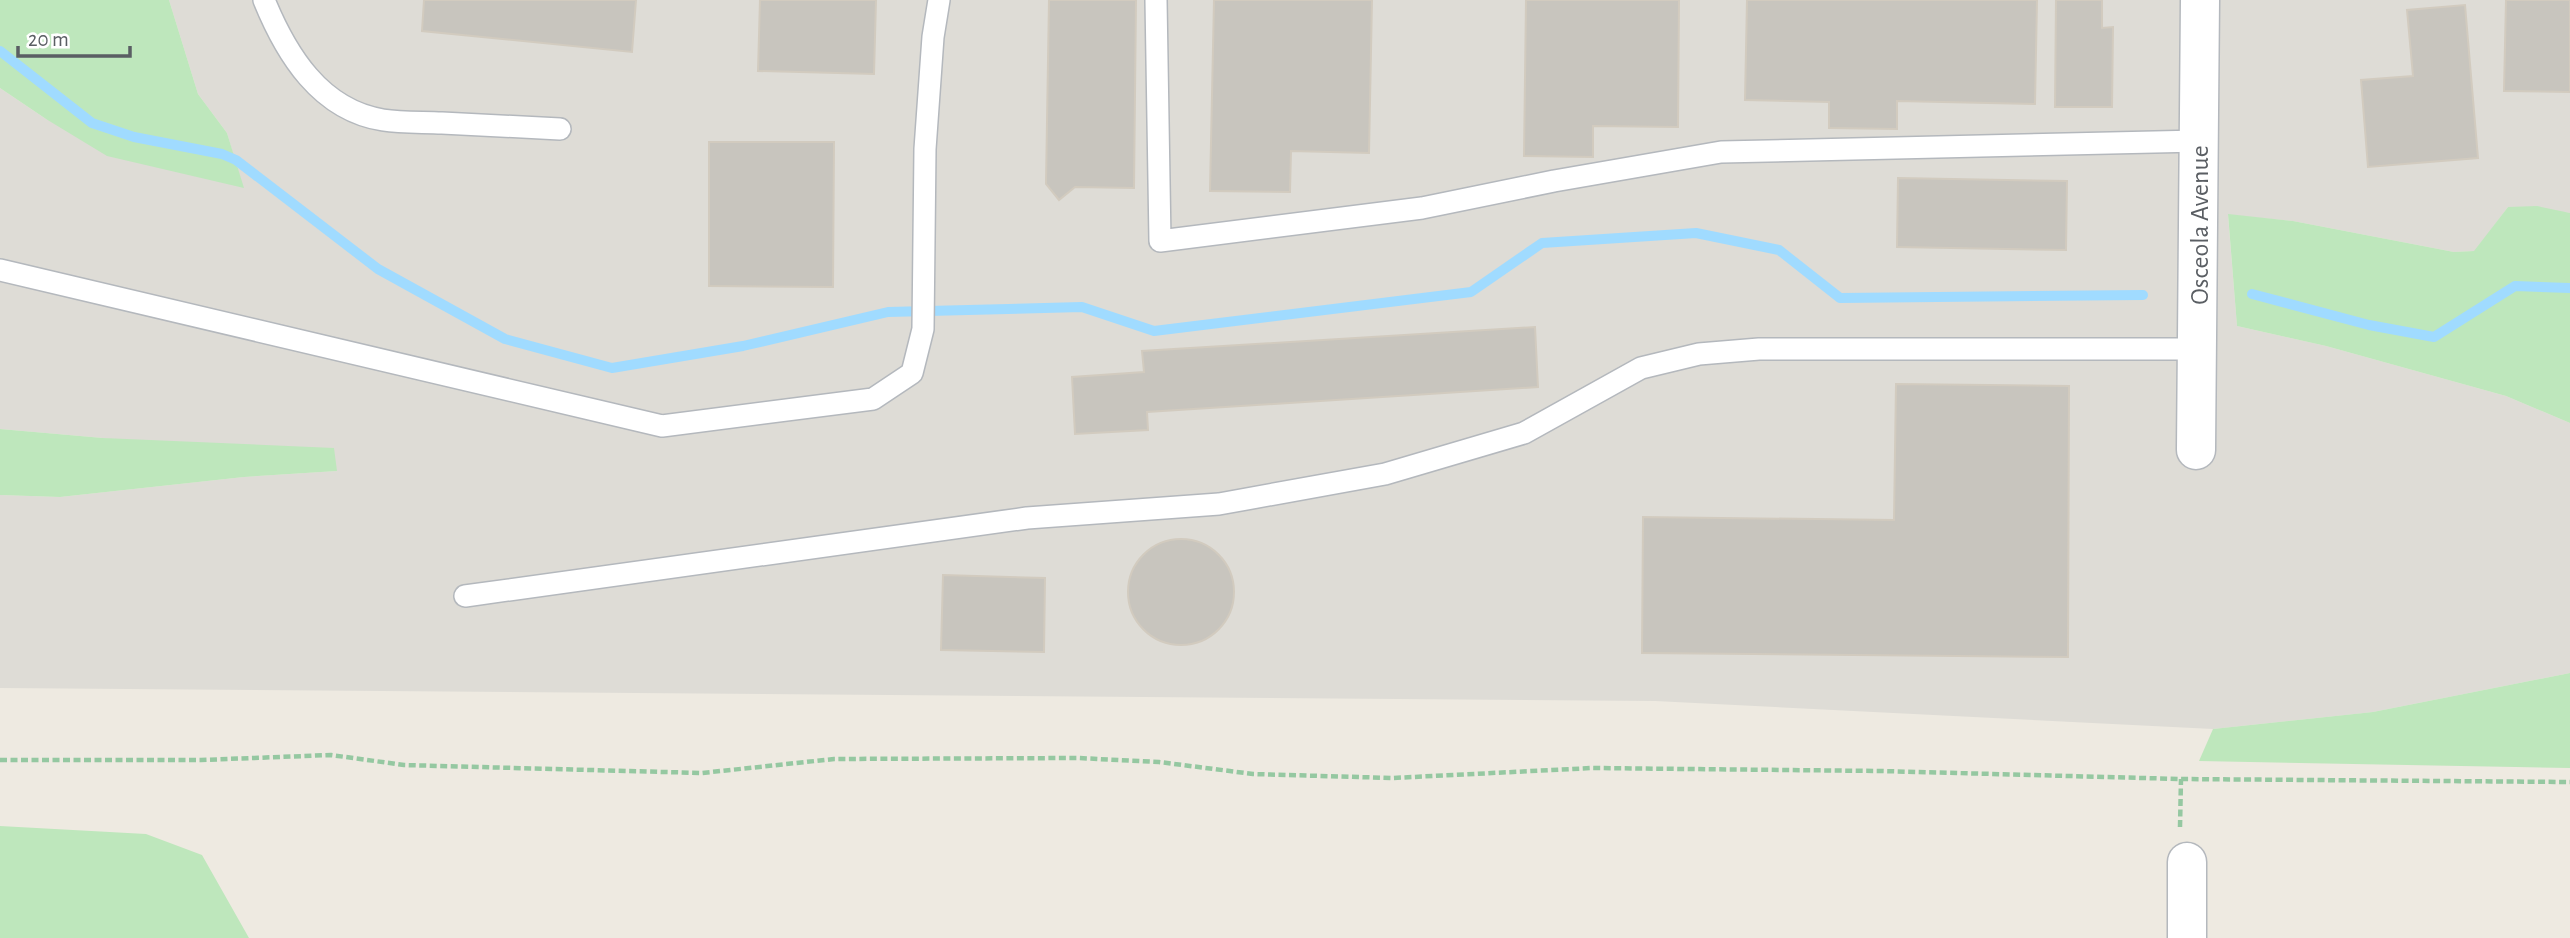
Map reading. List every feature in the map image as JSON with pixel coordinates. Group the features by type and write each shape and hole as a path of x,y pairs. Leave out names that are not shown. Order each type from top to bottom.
{"street":[{"name":"Osceola Avenue","path":"2196,450 2200,0"},
{"path":"2187,862 2188,938"}],"lane":[{"path":"264,0 276,31 293,60 316,86 352,111 383,120 561,129"},
{"path":"0,270 662,426 873,399 912,373 923,329 925,149 933,37 939,0"},
{"path":"1156,0 1160,241 1422,208 1554,181 1721,152 2199,141"},
{"path":"465,596 1027,518 1219,504 1385,474 1524,433 1641,368 1699,354 1759,348 2198,349"}],"path":[{"path":"0,760 201,760 331,755 404,765 702,774 834,759 1078,758 1159,762 1254,774 1393,778 1591,768 1881,771 2181,779 2570,782"}],"shaded area":[{"path":"169,0 2570,0 2570,213 2508,207 2475,251 2454,252 2293,221 2228,215 2237,326 2326,346 2506,396 2570,423 2570,673 2373,712 2213,729 1655,701 0,688 0,495 60,497 244,477 337,471 103,438 0,429 0,88 46,119 243,187 227,133 198,94"}],"green space":[{"path":"0,0 169,0 198,94 227,133 244,188 107,156 0,88"},
{"path":"2537,206 2570,213 2570,423 2506,396 2326,346 2237,326 2228,214 2293,221 2454,252 2474,251 2508,207"},
{"path":"0,429 103,438 334,448 337,471 244,477 60,497 0,495"},
{"path":"2570,673 2570,768 2199,761 2213,729 2373,712"},
{"path":"0,826 146,834 202,855 249,938 0,938"}],"building":[{"path":"424,0 636,0 632,52 422,31"},
{"path":"760,0 876,0 874,74 758,71"},
{"path":"1049,0 1136,0 1134,188 1075,187 1059,200 1046,184"},
{"path":"1214,0 1372,0 1369,153 1291,151 1290,192 1210,191"},
{"path":"1526,0 1679,0 1678,127 1593,126 1593,157 1524,156"},
{"path":"1747,0 2037,0 2035,104 1897,101 1897,129 1829,128 1829,102 1745,100"},
{"path":"2056,0 2102,0 2102,28 2113,27 2112,107 2055,107"},
{"path":"2506,0 2570,0 2570,92 2504,91"},
{"path":"2465,5 2478,158 2368,167 2361,80 2413,76 2407,10"},
{"path":"709,142 834,142 833,287 709,286"},
{"path":"1898,178 2067,181 2066,250 1897,247"},
{"path":"1535,327 1538,387 1147,412 1148,430 1075,434 1072,377 1144,372 1142,351"},
{"path":"1896,384 2069,386 2068,657 1642,653 1643,517 1894,520"},
{"path":"1181,539 1201,543 1219,554 1230,572 1234,592 1230,612 1219,630 1201,641 1181,645 1161,641 1143,630 1132,612 1128,592 1132,572 1143,554 1161,543"},
{"path":"943,575 1045,578 1044,652 941,650"}],"waterway":[{"path":"0,51 92,123 134,137 222,154 236,160 378,269 505,339 612,368 743,346 888,312 1082,307 1154,331 1471,292 1542,243 1696,233 1779,250 1840,298 2143,295"},
{"path":"2252,294 2369,325 2434,337 2515,286 2570,288"}]}
